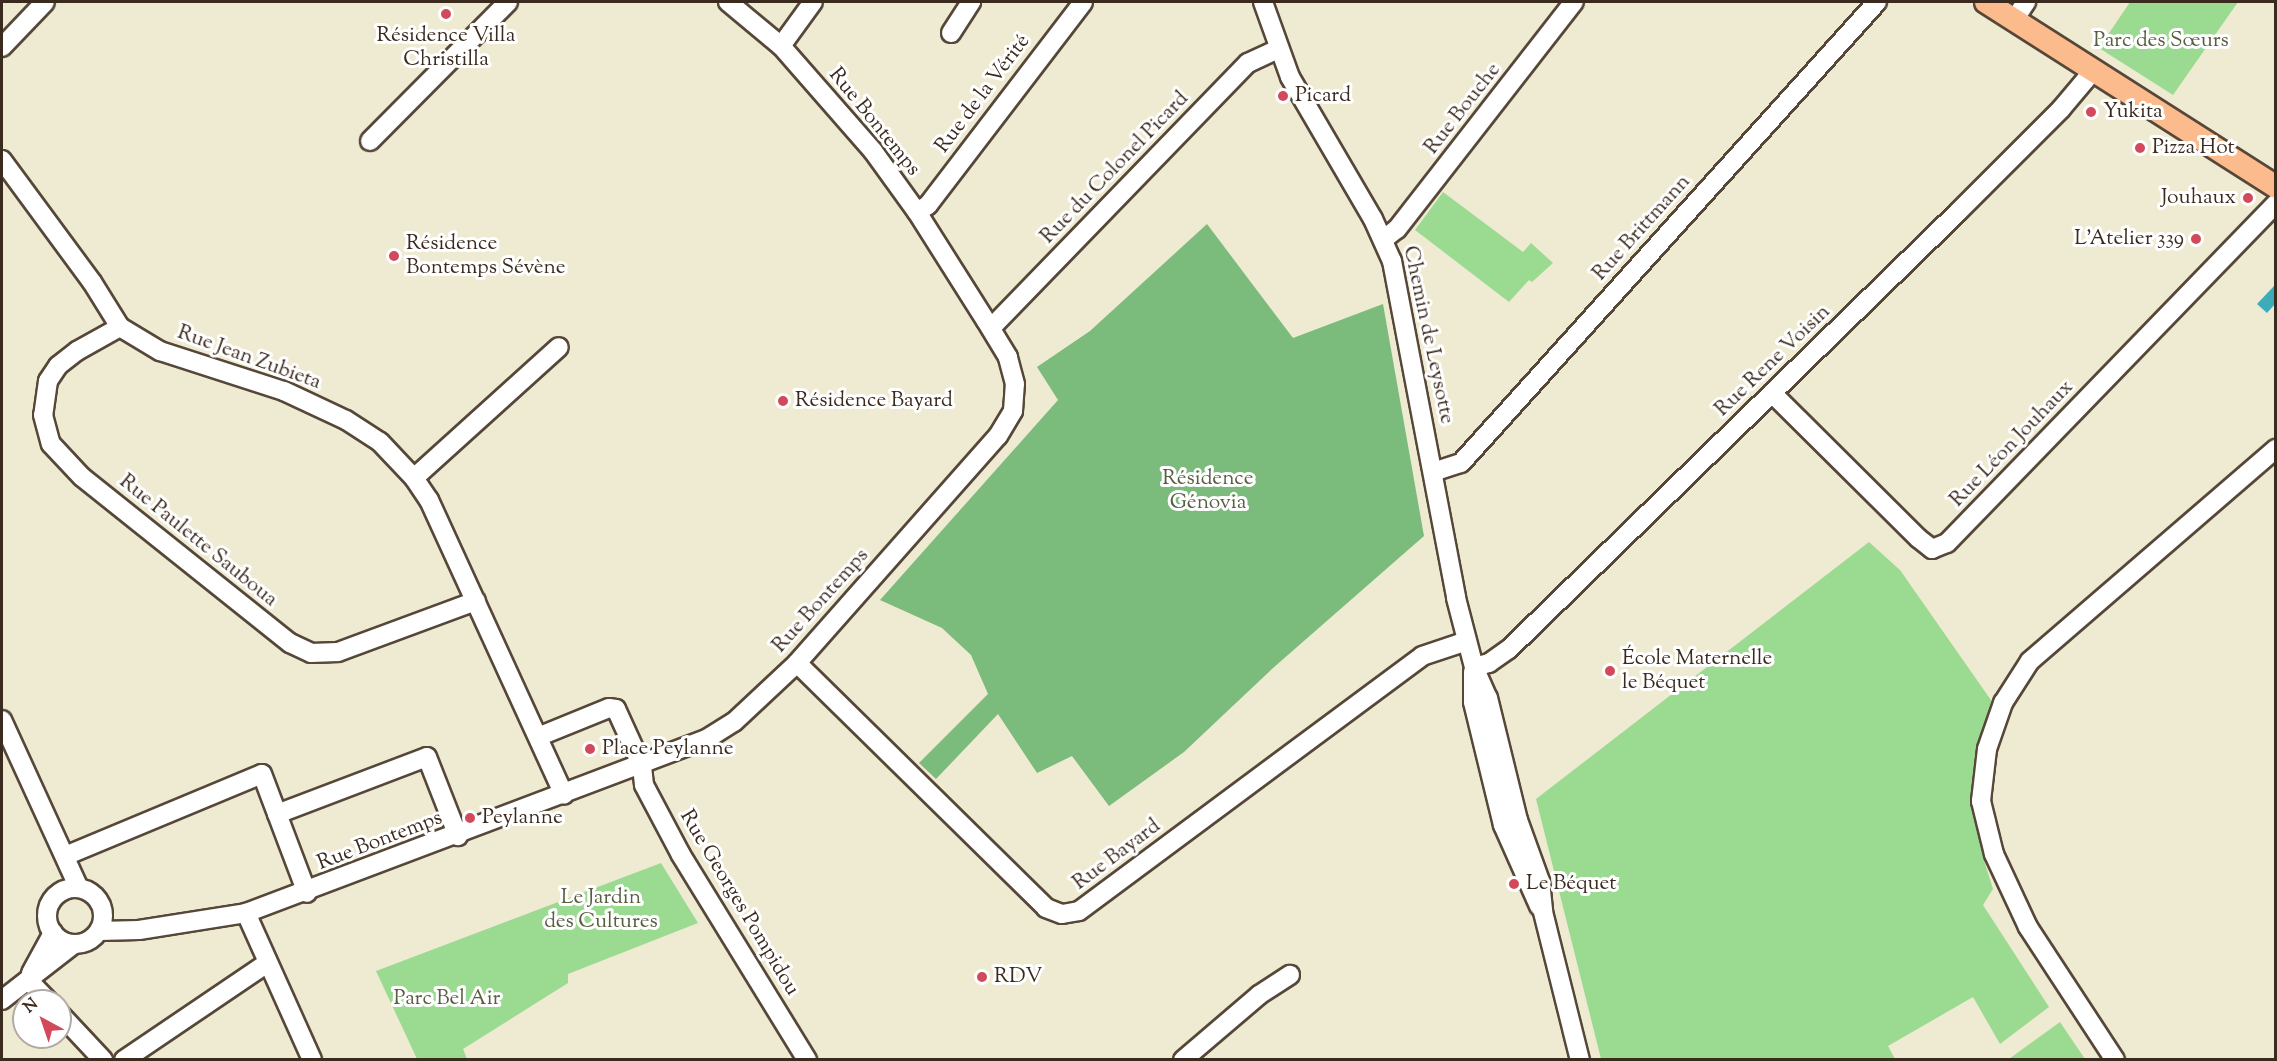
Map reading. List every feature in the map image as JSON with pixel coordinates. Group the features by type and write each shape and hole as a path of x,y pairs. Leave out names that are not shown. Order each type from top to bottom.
{"main road":[{"path":"1986,2 2020,11 2093,71 2276,187"}],"street":[{"path":"2,47 45,2"},
{"path":"370,141 508,2"},
{"name":"Rue Bontemps","path":"99,931 139,930 246,913 307,893 458,836 642,765 727,728 797,663 999,436 1013,411 1016,384 1008,357 991,328 917,212 840,111 781,46 728,2"},
{"path":"781,46 813,2"},
{"path":"951,33 971,2"},
{"name":"Rue de la Vérité","path":"917,212 928,205 1083,2"},
{"name":"Chemin de Leysotte","path":"1263,2 1278,49 1384,239 1403,306 1433,472 1474,667 1473,702 1506,825 1543,912 1580,1059"},
{"name":"Rue Bouche","path":"1384,239 1397,230 1574,2"},
{"name":"Rue Brittmann","path":"1433,472 1461,463 1877,2"},
{"name":"Rue du Colonel Picard","path":"991,328 1248,63 1278,49"},
{"name":"Rue Rene Voisin","path":"1474,667 1506,652 2045,125 2093,71"},
{"name":"Rue Jean Zubieta","path":"2,160 92,282 120,327 160,351 284,391 346,420 380,442 414,478 429,500 540,736 564,795"},
{"name":"Rue Léon Jouhaux","path":"1772,393 1918,538 1932,549 1947,543 2276,203"},
{"name":"Rue Paulette Sauboua","path":"120,327 76,351 58,366 48,381 43,415 51,444 82,477 290,643 311,653 338,652 476,602"},
{"path":"414,478 559,347"},
{"path":"2115,1059 2028,927 1994,854 1982,801 1987,749 2003,703 2037,653 2276,449"},
{"name":"Rue Bayard","path":"797,663 1046,908 1062,914 1079,911 1422,656 1467,640"},
{"name":"Rue Georges Pompidou","path":"540,736 609,708 616,709 642,765 644,785 681,855 807,1059"},
{"path":"2,720 79,888"},
{"path":"277,814 427,757 458,836"},
{"path":"65,856 262,774 307,893"},
{"path":"28,980 53,933 47,911 59,892 65,856"},
{"path":"2,1000 74,944 92,938 99,931 103,912 96,896 79,888 59,892"},
{"path":"103,912 139,930"},
{"path":"246,913 312,1059"},
{"path":"53,933 74,944"},
{"path":"124,1059 267,963"},
{"path":"1183,1059 1259,995 1290,975"},
{"path":"28,980 37,989"},
{"path":"72,1027 103,1059"}],"green space":[{"name":"Parc des Sœurs","path":"2130,2 2238,2 2173,95 2099,48"},
{"path":"1443,192 1523,252 1531,243 1553,263 1532,282 1529,280 1509,302 1415,230"},
{"name":"Résidence Génovia","path":"1207,224 1293,338 1383,304 1424,536 1273,668 1184,752 1109,806 1072,756 1037,773 998,714 936,779 919,763 988,694 971,655 942,628 880,600 1058,400 1037,367 1090,331"},
{"path":"1869,542 1900,570 1993,703 1976,766 1973,799 1983,857 1993,889 1983,905 2049,1007 2000,1044 1973,997 1888,1046 1895,1059 1601,1059 1536,799"},
{"name":"Parc Bel Air","path":"661,863 698,923 568,974 568,983 463,1049 467,1059 417,1059 376,971"},
{"path":"2060,1022 2085,1059 2009,1059"}],"water":[{"path":"2274,286 2275,304 2267,313 2257,304"}],"place":[{"name":"Résidence Villa Christilla","path":"446,14"},
{"name":"Picard","path":"1283,96"},
{"name":"Yukita","path":"2091,112"},
{"name":"Pizza Hot","path":"2140,148"},
{"name":"Jouhaux","path":"2248,198"},
{"name":"L'Atelier 339","path":"2196,239"},
{"name":"Résidence Bontemps Sévène","path":"394,256"},
{"name":"Résidence Bayard","path":"783,401"},
{"name":"École Maternelle le Béquet","path":"1610,671"},
{"name":"Place Peylanne","path":"590,749"},
{"name":"Peylanne","path":"470,818"},
{"name":"Le Béquet","path":"1514,884"},
{"name":"RDV","path":"982,977"}],"park label":[{"name":"Le Jardin des Cultures","path":"601,910"}]}
